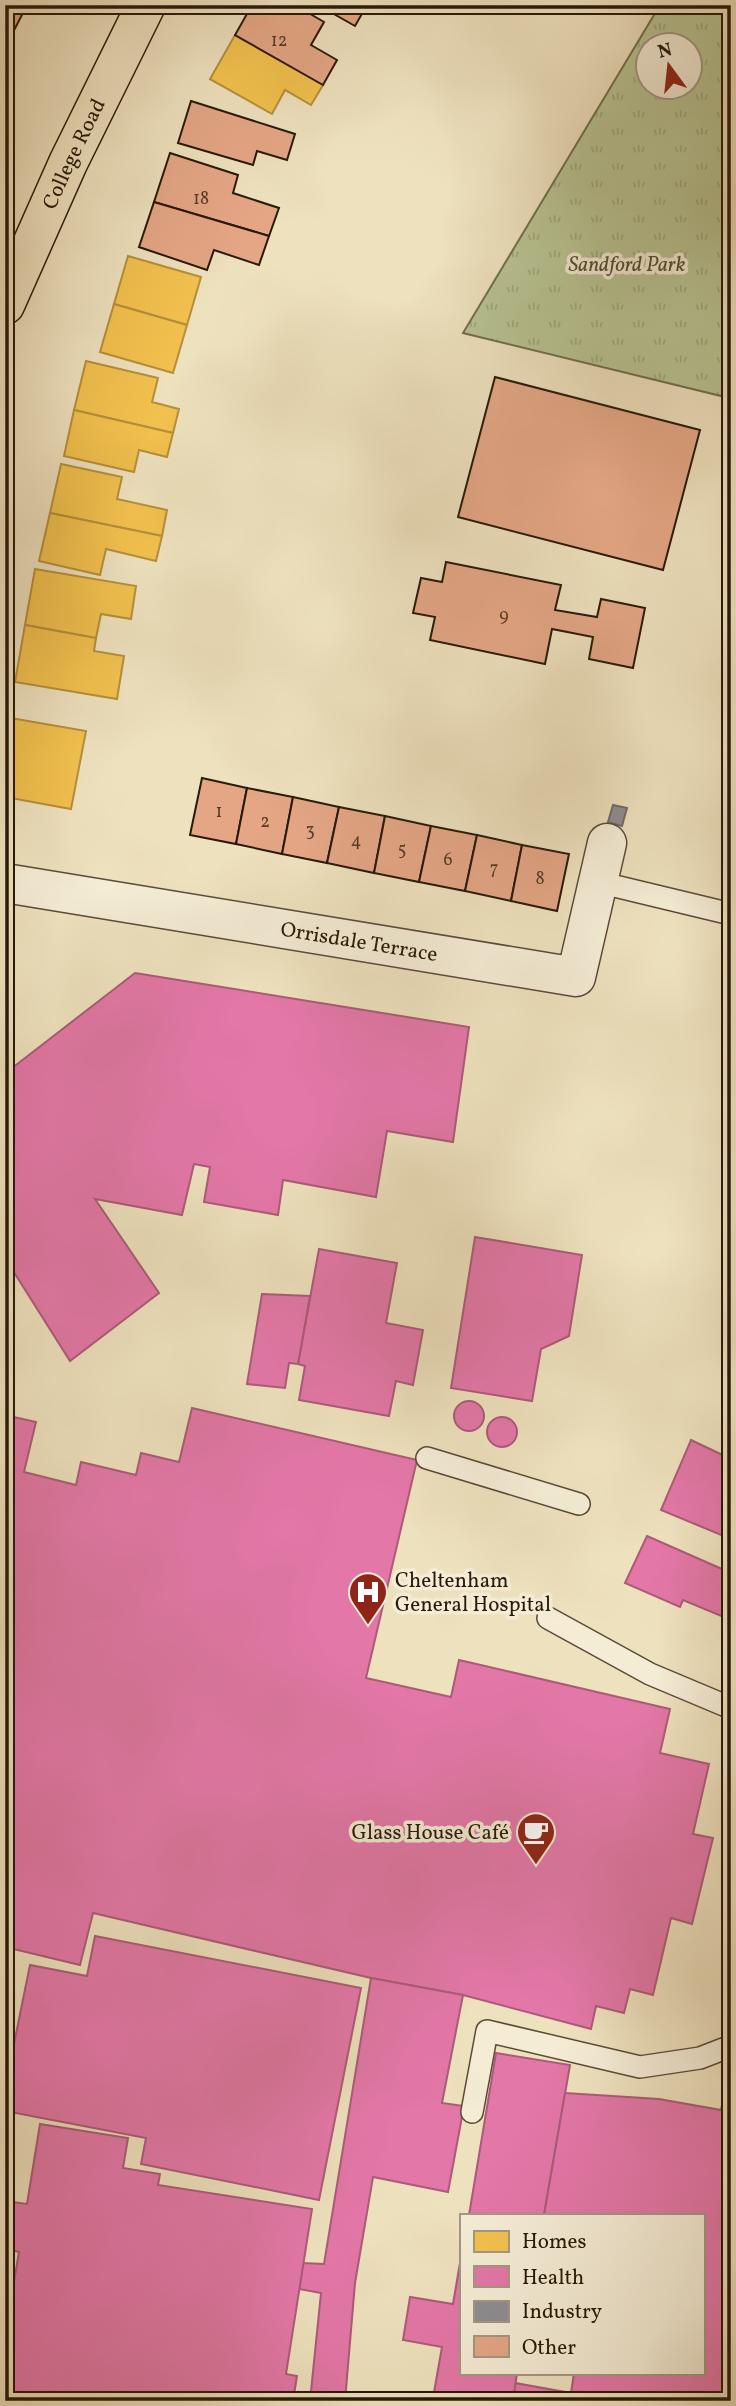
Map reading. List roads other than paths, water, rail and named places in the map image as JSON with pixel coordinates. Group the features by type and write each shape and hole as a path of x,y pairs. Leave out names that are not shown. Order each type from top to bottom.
{"main road":[{"name":"College Road","path":"5,305 68,163 146,5"}],"street":[{"name":"Orrisdale Terrace","path":"5,883 576,977 607,843"}],"lane":[{"path":"598,882 731,914"},
{"path":"427,1458 579,1504"},
{"path":"548,1618 650,1674 731,1708"},
{"path":"472,2112 487,2031 640,2067 700,2058 731,2046"}],"place":[{"name":"Cheltenham General Hospital","path":"368,1626"},
{"name":"Glass House Café","path":"536,1866"}],"park label":[{"name":"Sandford Park","path":"627,264"}]}
